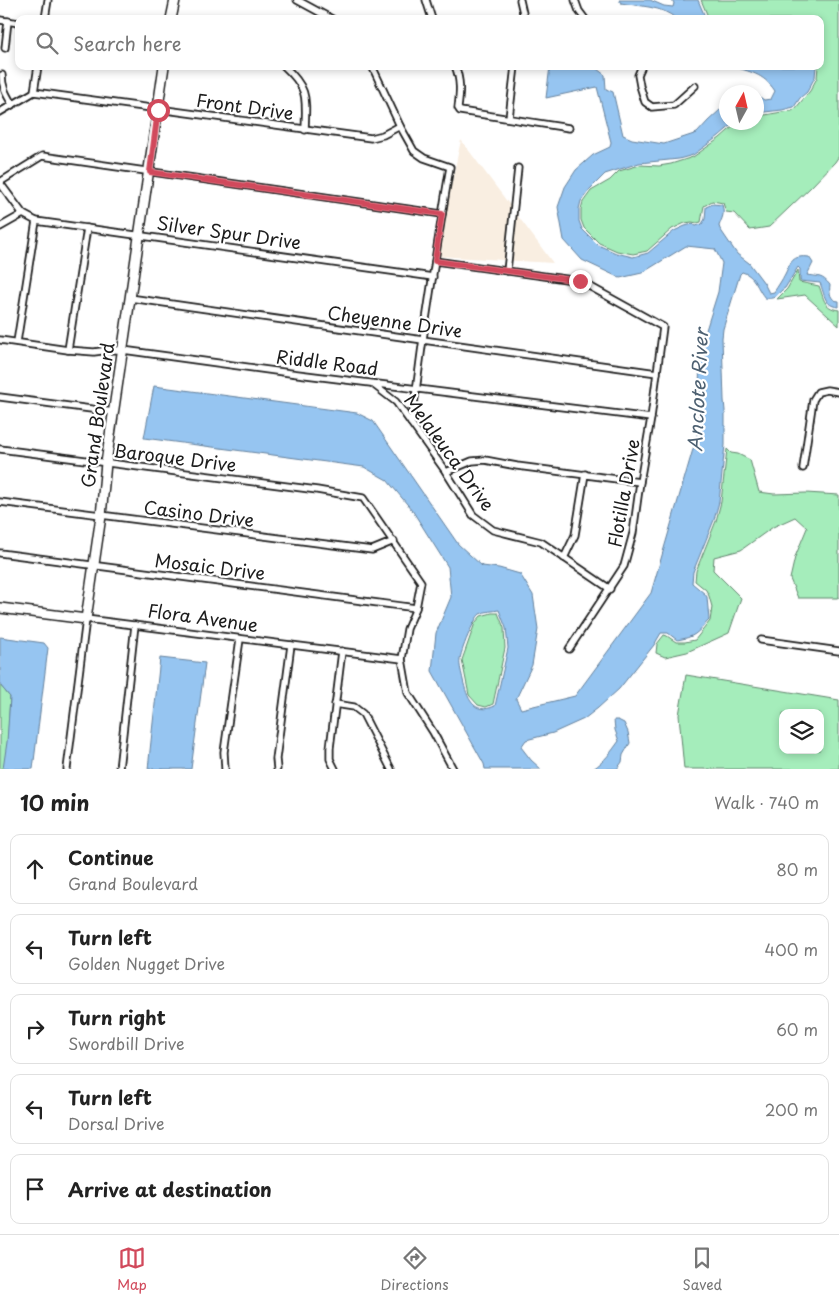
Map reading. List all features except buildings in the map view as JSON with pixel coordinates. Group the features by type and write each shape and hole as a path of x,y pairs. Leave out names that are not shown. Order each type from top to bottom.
{"street":[{"path":"46,15 48,0"},
{"path":"173,15 175,0"},
{"path":"297,0 325,15"},
{"path":"426,0 431,15"},
{"path":"520,0 523,15"},
{"path":"574,0 582,15"},
{"path":"0,20 15,22"},
{"path":"5,48 8,21"},
{"path":"0,112 34,92 37,70"},
{"name":"Grand Boulevard","path":"67,769 106,463 141,235 163,70"},
{"path":"288,70 298,80 305,93 305,130"},
{"path":"374,70 414,151 424,158 450,167 411,423"},
{"path":"456,70 460,85 458,108 462,112 569,128"},
{"path":"509,118 515,70"},
{"path":"640,70 638,75 645,102 652,107 674,105 695,86"},
{"path":"2,75 4,91 12,104"},
{"name":"Front Drive","path":"34,92 371,138 383,135 400,126"},
{"path":"0,226 23,214 0,183 42,156 442,214"},
{"path":"435,261 507,271 518,168"},
{"name":"Silver Spur Drive","path":"23,214 36,221 433,277"},
{"path":"17,342 36,221"},
{"path":"68,350 87,228"},
{"name":"Flotilla Drive","path":"507,271 580,281 663,326 633,534 624,566 570,649"},
{"name":"Cheyenne Drive","path":"130,298 657,373"},
{"name":"Riddle Road","path":"0,340 68,350 94,352 123,350 651,418"},
{"name":"Melaleuca Drive","path":"372,383 396,402 446,472 473,515 492,530 541,542 610,588"},
{"path":"803,468 813,400 818,392 827,390 839,392"},
{"path":"0,397 114,412"},
{"name":"Baroque Drive","path":"0,449 317,490 363,498 421,582 416,608 407,629 402,659 408,693 433,732 453,769"},
{"path":"446,472 472,461 485,460 640,482"},
{"path":"564,558 575,536 585,474"},
{"name":"Casino Drive","path":"0,502 372,550 394,541"},
{"name":"Mosaic Drive","path":"0,553 416,608"},
{"name":"Flora Avenue","path":"0,608 402,659"},
{"path":"120,769 135,625"},
{"path":"225,769 224,752 240,639"},
{"path":"761,640 839,651"},
{"path":"277,769 276,759 291,645"},
{"path":"335,769 330,759 330,748 342,651"},
{"path":"335,704 354,707 362,714 390,767 383,769"}],"shaded area":[{"path":"461,140 553,263 436,256"}],"green space":[{"path":"701,0 839,0 839,156 811,187 769,227 750,230 734,213 726,212 723,203 712,201 704,206 701,222 685,223 672,229 647,251 633,254 617,251 599,243 584,228 581,220 583,202 591,191 610,180 619,171 640,165 659,166 671,164 693,157 729,130 764,130 764,115 795,109 810,91 817,78 818,70 824,70 824,15 707,15"},
{"path":"798,270 799,282 819,286 827,305 839,310 839,326 805,295 777,299 787,289"},
{"path":"727,449 731,453 750,460 759,492 839,495 839,597 798,598 790,579 795,557 807,528 795,517 773,527 741,550 714,557 713,570 741,598 729,633 687,652 665,657 656,653 657,644 664,635 676,642 695,640 710,621 712,607 709,596 706,590 695,581 696,571 716,521 721,502"},
{"path":"498,613 504,628 505,648 493,704 486,707 478,705 469,695 462,660 475,623 481,616"},
{"path":"686,675 839,700 839,769 684,769 679,715"},
{"path":"0,685 10,697 6,769 0,769"}],"water":[{"path":"619,0 650,0 664,6 673,7 674,3 672,0 698,0 704,15 671,15 658,9 621,3"},
{"path":"550,70 598,70 605,75 606,89 613,92 623,135 632,139 664,144 697,133 719,111 719,130 726,130 693,155 679,159 639,163 605,174 581,201 579,209 579,221 582,229 598,245 616,253 633,257 648,253 674,231 693,224 696,226 702,224 705,219 706,207 713,204 722,205 723,213 719,226 720,229 737,254 749,263 769,293 774,292 793,260 799,257 809,257 813,263 807,275 820,277 830,285 831,296 836,301 839,301 839,307 830,305 824,296 820,283 800,281 800,269 798,267 785,288 772,298 765,298 750,276 742,272 740,274 722,338 725,445 719,502 714,520 693,572 692,583 707,597 709,620 698,632 688,638 677,640 668,633 661,633 654,645 619,689 598,708 584,719 553,733 526,740 521,747 541,769 485,769 432,671 436,633 451,597 448,567 412,510 387,480 364,467 144,438 154,386 357,413 373,421 458,544 482,566 499,568 520,574 533,595 538,629 532,665 516,699 521,709 575,696 651,593 698,432 700,349 718,292 722,263 715,249 686,246 642,273 620,278 582,260 564,240 558,207 565,187 576,170 593,155 610,147 611,142 597,87 546,98","holes":["499,610 506,628 508,648 495,706 481,709 472,703 467,693 460,665 462,650 477,617 480,614"]},
{"path":"744,70 816,70 815,77 807,92 794,107 782,110 764,112 764,100 771,99 775,91 761,77"},
{"path":"0,637 44,643 48,648 33,769 3,769 10,697 0,685"},
{"path":"160,658 205,663 191,769 148,769"},
{"path":"614,720 624,723 628,732 630,743 623,755 622,762 617,769 593,769 604,760 619,741"}],"route":[{"path":"158,110 150,172 442,214 435,261 580,281"}],"water label":[{"name":"Anclote River","path":"697,390"}]}
